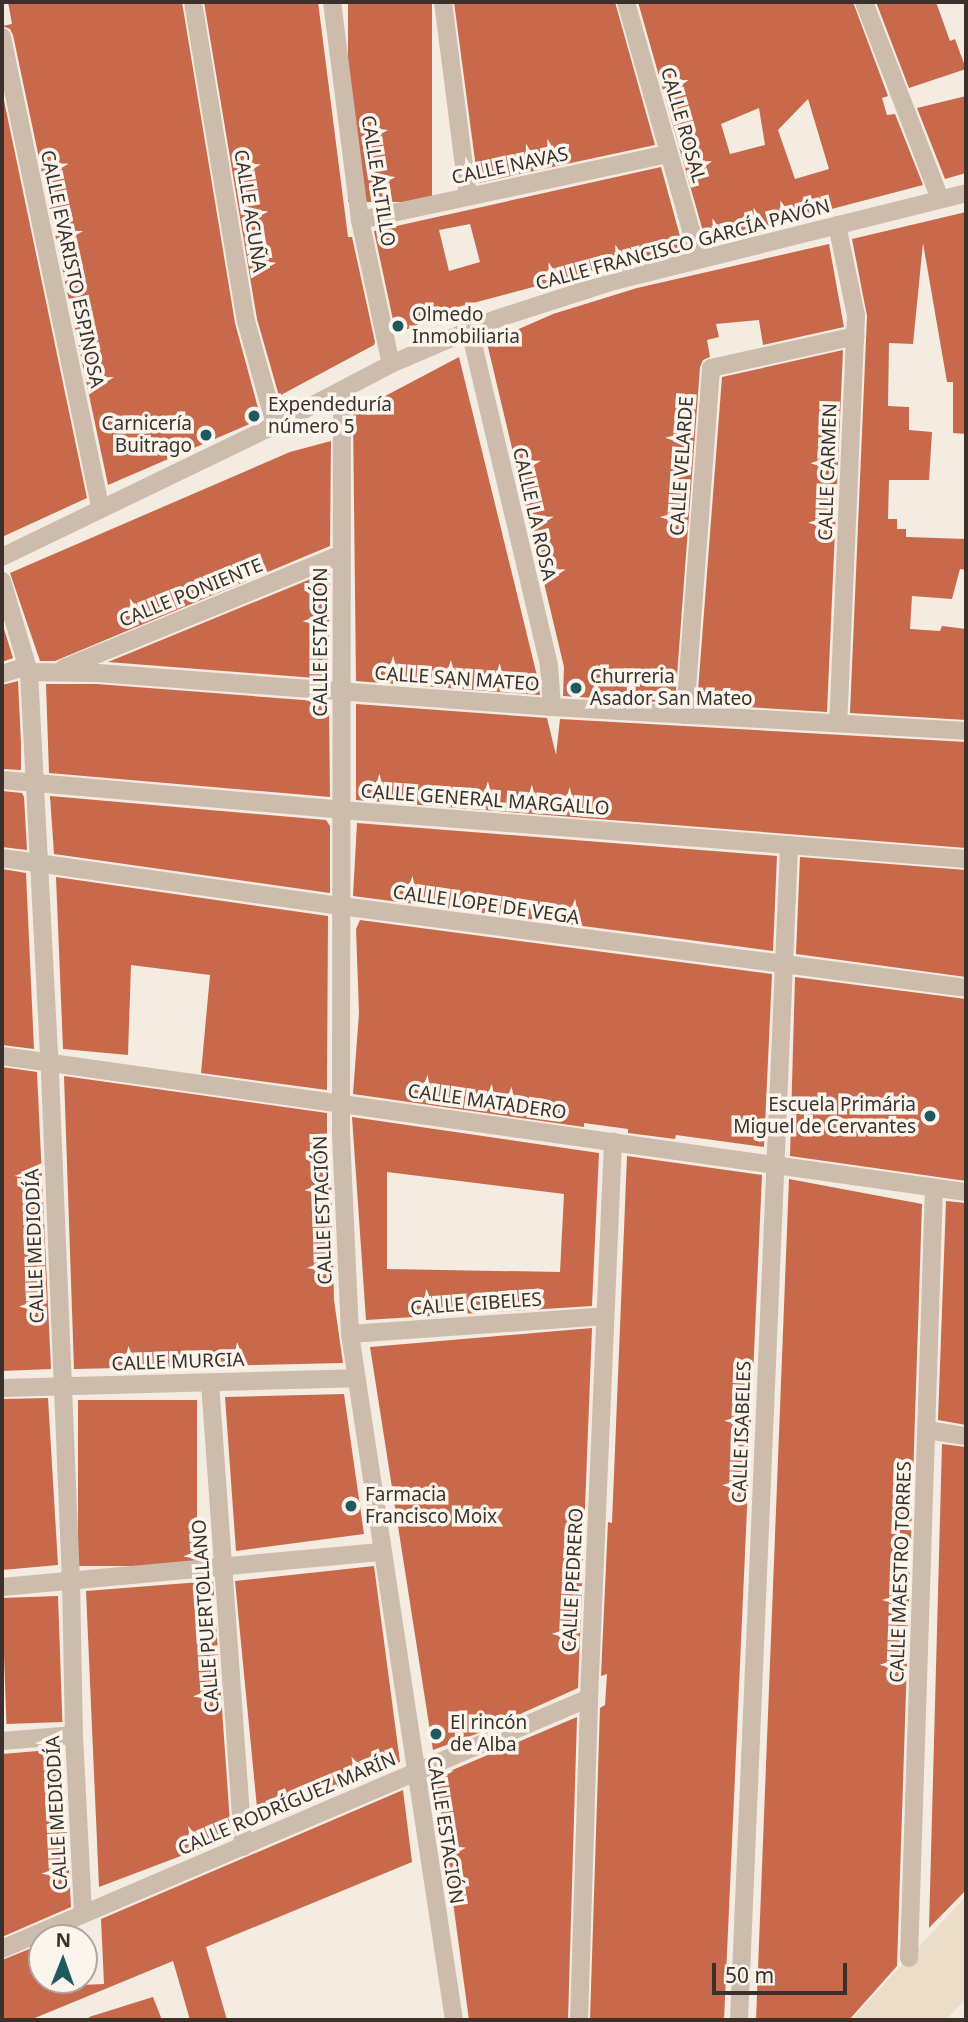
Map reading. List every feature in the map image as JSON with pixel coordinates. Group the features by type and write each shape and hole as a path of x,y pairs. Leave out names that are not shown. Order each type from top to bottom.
{"street":[{"name":"CALLE ACUÑA","path":"193,2 246,321 275,425"},
{"name":"CALLE ALTILLO","path":"332,2 360,220 391,365"},
{"path":"443,2 468,196"},
{"name":"CALLE ROSAL","path":"626,2 699,259"},
{"path":"864,2 940,199"},
{"name":"CALLE EVARISTO ESPINOSA","path":"2,37 101,509"},
{"name":"CALLE NAVAS","path":"360,220 669,154"},
{"name":"CALLE FRANCISCO GARCÍA PAVÓN","path":"2,557 275,425 391,365 559,296 966,193"},
{"name":"CALLE CARMEN","path":"837,225 856,315 838,723"},
{"name":"CALLE LA ROSA","path":"470,331 549,666 552,707"},
{"name":"CALLE VELARDE","path":"685,715 710,368 855,336"},
{"name":"CALLE ESTACIÓN","path":"342,390 341,1102 350,1334 414,1773 454,2020"},
{"name":"CALLE PONIENTE","path":"56,671 342,554"},
{"name":"CALLE MEDIODÍA","path":"2,581 28,669 49,1063 83,1914"},
{"name":"CALLE SAN MATEO","path":"2,674 28,669 552,707 966,731"},
{"name":"CALLE GENERAL MARGALLO","path":"2,780 342,810 966,859"},
{"name":"CALLE ISABELES","path":"739,2020 789,845"},
{"name":"CALLE LOPE DE VEGA","path":"2,858 785,966 966,988"},
{"name":"CALLE MATADERO","path":"2,1056 966,1192"},
{"name":"CALLE PEDRERO","path":"579,2020 589,1698 613,1142"},
{"name":"CALLE MAESTRO TORRES","path":"909,1958 934,1188"},
{"name":"CALLE CIBELES","path":"350,1334 606,1317"},
{"name":"CALLE MURCIA","path":"2,1388 355,1378"},
{"name":"CALLE PUERTOLLANO","path":"210,1383 243,1847"},
{"path":"927,1430 966,1436"},
{"path":"2,1587 382,1552"},
{"name":"CALLE RODRÍGUEZ MARÍN","path":"2,1949 589,1698"},
{"path":"2,1741 74,1735"}],"shaded area":[{"path":"966,1896 966,1998 946,2020 851,2020"}],"building":[{"path":"8,2 182,2 235,323 261,419 108,485 13,35 10,29 2,26 12,24"},
{"path":"204,2 318,2 348,237 352,237 375,342 374,345 279,396 257,319"},
{"path":"348,2 432,2 432,202 348,202"},
{"path":"454,2 615,2 655,145 478,183"},
{"path":"638,2 853,2 888,96 882,98 887,115 895,114 923,185 706,242","holes":["808,99 829,169 795,179 778,130","759,108 765,145 730,154 721,124"]},
{"path":"876,2 936,2 950,41 955,39 966,69 909,88"},
{"path":"2,91 87,498 2,537"},
{"path":"966,96 966,173 945,179 917,108"},
{"path":"661,167 683,247 458,307 396,334 374,231","holes":["470,224 480,262 449,271 439,230"]},
{"path":"966,212 966,434 953,433 953,382 947,382 923,243 913,344 889,343 888,406 909,407 909,430 932,432 929,480 889,480 888,519 897,519 897,529 906,529 906,537 966,539 966,570 960,569 952,599 912,596 910,629 940,631 942,626 966,629 966,720 850,713 867,316 852,239"},
{"path":"829,244 844,327 763,345 759,320 716,324 719,337 707,340 710,357 703,360 700,367 675,703 563,696 564,667 487,343 553,314 637,288"},
{"path":"843,350 827,712 697,704 722,377"},
{"path":"459,357 540,695 356,681 353,413"},
{"path":"331,441 330,546 55,661 40,661 10,573 290,452"},
{"path":"330,571 328,679 108,662"},
{"path":"2,629 13,658 2,662"},
{"path":"18,681 21,770 2,769 2,685"},
{"path":"46,684 97,684 329,702 330,797 49,773"},
{"path":"356,704 547,718 556,755 560,719 966,742 966,848 356,800"},
{"path":"2,791 22,793 24,797 27,850 2,847"},
{"path":"50,796 326,820 330,826 330,893 54,854"},
{"path":"357,823 777,856 773,951 353,896"},
{"path":"800,857 966,870 966,977 796,954"},
{"path":"2,869 26,873 34,1049 2,1045"},
{"path":"56,877 328,916 327,1090 201,1073 210,975 131,965 128,1055 63,1049"},
{"path":"360,920 772,974 764,1147 676,1135 675,1139 628,1133 628,1129 584,1123 584,1127 353,1094 359,1013 356,929"},
{"path":"795,977 966,999 966,1181 790,1156"},
{"path":"2,1067 37,1072 51,1369 2,1371"},
{"path":"64,1076 327,1113 327,1171 331,1171 334,1300 343,1363 74,1369"},
{"path":"352,1117 599,1153 592,1306 366,1320","holes":["387,1172 564,1194 560,1272 387,1269"]},
{"path":"627,1156 762,1175 724,2020 590,2020 600,1708 605,1705 607,1674 601,1676 608,1522 612,1523"},
{"path":"789,1179 922,1204 897,1966 849,2020 756,2020"},
{"path":"946,1201 966,1203 966,1425 938,1420"},
{"path":"592,1328 578,1688 476,1734 433,1750 370,1347"},
{"path":"344,1394 364,1534 236,1551 225,1397"},
{"path":"48,1398 58,1565 2,1570 2,1399"},
{"path":"78,1400 197,1400 197,1566 78,1566"},
{"path":"942,1444 966,1447 966,1890 929,1928"},
{"path":"374,1566 400,1762 258,1818 235,1581"},
{"path":"213,1581 231,1837 99,1887 86,1591"},
{"path":"58,1596 62,1722 6,1724 2,1598"},
{"path":"577,1717 568,2020 469,2020 436,1777"},
{"path":"62,1749 71,1907 2,1937 2,1754"},
{"path":"403,1790 412,1862 206,1947 227,2020 190,2020 173,1961 98,1992 98,1984 104,1984 101,1919"},
{"path":"28,1950 28,1994 93,1994 30,2020 2,2020 2,1960"},
{"path":"153,1997 162,2020 90,2020 89,2017"}],"place":[{"name":"Olmedo Inmobiliaria","path":"398,326"},
{"name":"Expendeduría número 5","path":"254,416"},
{"name":"Carnicería Buitrago","path":"206,435"},
{"name":"Churreria Asador San Mateo","path":"576,688"},
{"name":"Escuela Primária Miguel de Cervantes","path":"930,1116"},
{"name":"Farmacia Francisco Moix","path":"351,1506"},
{"name":"El rincón de Alba","path":"436,1734"}]}
